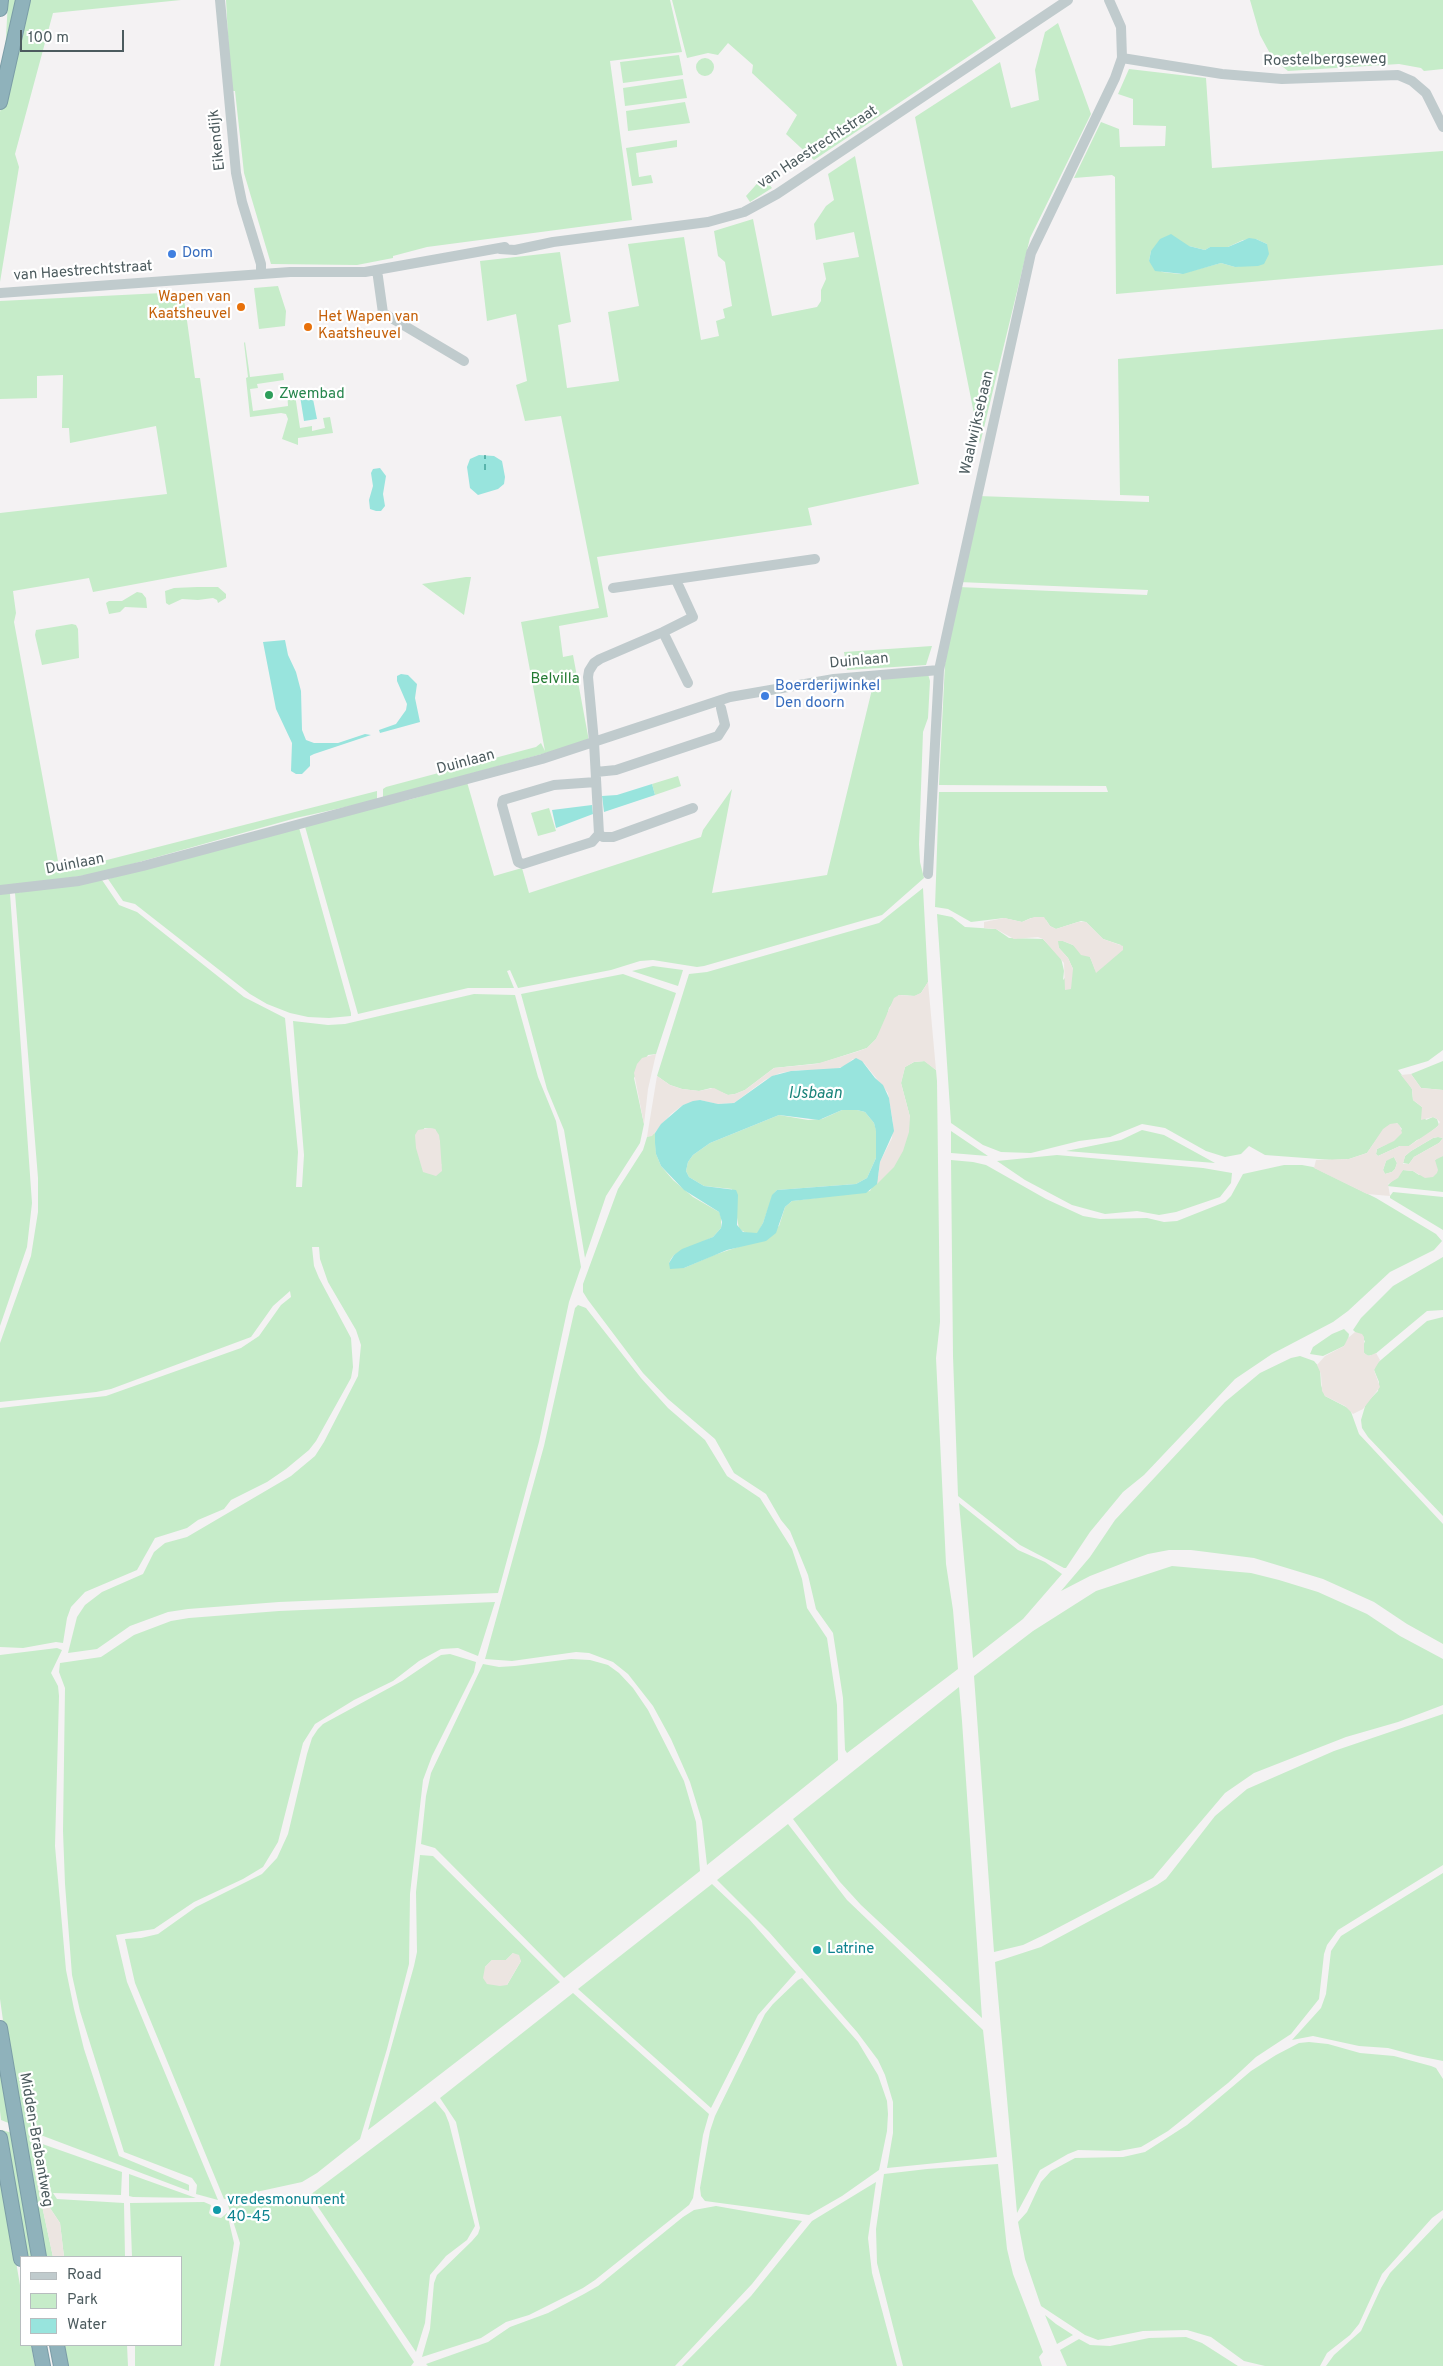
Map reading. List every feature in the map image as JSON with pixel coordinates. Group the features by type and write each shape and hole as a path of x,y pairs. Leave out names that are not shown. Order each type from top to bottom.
{"highway":[{"path":"0,9 1,0"},
{"path":"0,102 23,0"},
{"name":"Midden-Brabantweg","path":"0,2028 40,2256"},
{"path":"0,2138 20,2256"},
{"path":"39,2346 43,2366"},
{"path":"57,2346 61,2366"}],"street":[{"name":"Eikendijk","path":"220,0 236,173 242,202 261,264 261,274"},
{"name":"van Haestrechtstraat","path":"0,293 261,274 365,272 423,260 500,249 530,241 553,242 708,222 744,212 777,194 1068,0"},
{"name":"Waalwijksebaan","path":"928,874 939,670 1031,253 1115,78 1122,58 1120,27 1109,0"},
{"name":"Roestelbergseweg","path":"1122,58 1238,76 1282,79 1398,75 1412,81 1426,93 1443,127"},
{"path":"378,270 383,313 464,360"},
{"path":"613,588 815,559"},
{"path":"676,580 693,617 594,662 588,677 594,742 596,777 599,834 592,842 520,864 502,805 505,800 554,785 596,777 718,736 725,726 721,708"},
{"path":"663,632 688,683"},
{"name":"Duinlaan","path":"0,890 42,887 103,876 542,759 699,705 757,691 834,679 939,670"},
{"path":"599,834 613,836 693,808"}],"green space":[{"path":"8,0 20,0 1,83 6,38"},
{"path":"25,0 181,0 53,13 15,154 19,167 0,282 0,112"},
{"path":"226,0 670,0 682,52 610,61 632,220 427,247 393,256 393,258 357,265 271,264 244,173 235,91 231,91"},
{"path":"672,0 972,0 996,38 814,160 786,134 797,115 752,73 753,65 728,43 718,55 708,53 687,58"},
{"path":"1250,0 1443,0 1443,69 1424,71 1421,68 1399,64 1288,71 1273,59 1260,35"},
{"path":"1058,23 1091,114 1030,238 980,444 915,117 1000,62 1011,108 1039,100 1035,70 1045,32"},
{"path":"679,55 683,75 623,83 620,62"},
{"path":"701,58 709,58 714,63 712,74 701,76 696,71 696,63"},
{"path":"1129,69 1206,78 1212,168 1443,151 1443,265 1116,294 1115,177 1112,175 1074,178 1101,122 1119,129 1120,147 1165,146 1166,126 1133,125 1133,99 1118,94","holes":["1256,239 1267,244 1247,265 1235,267 1221,263 1180,274 1162,272 1149,261 1151,251 1189,246 1205,250 1210,247 1228,247 1243,240"]},
{"path":"683,79 687,98 625,106 623,88"},
{"path":"685,102 690,123 628,131 626,111"},
{"path":"677,140 677,147 636,153 639,177 651,175 653,183 632,186 626,148"},
{"name":"Belvilla","path":"855,156 919,484 808,508 812,525 597,557 608,617 559,626 563,657 573,655 589,741 383,798 383,789 386,787 536,747 541,743 545,751 521,622 599,608 561,416 525,421 516,385 527,381 516,314 487,321 480,261 560,252 571,322 558,325 567,388 619,381 608,312 639,306 628,244 684,237 701,340 719,336 716,321 725,318 723,309 732,306 725,262 718,256 714,231 753,219 772,316 817,307 821,301 821,290 826,279 823,263 859,257 854,232 816,240 814,224 826,206 834,200 828,174"},
{"path":"763,177 772,188 750,202 746,196"},
{"path":"278,286 286,311 285,326 259,329 254,288"},
{"path":"183,292 195,378 200,378 227,567 93,592 89,578 13,591 16,613 14,622 60,872 377,791 377,800 296,818 100,873 0,888 0,513 167,494 156,426 70,443 69,428 62,428 63,375 37,376 37,398 0,399 0,301"},
{"path":"1443,329 1443,1050 1428,1061 1398,1070 1412,1089 1413,1100 1422,1107 1422,1114 1426,1120 1433,1117 1437,1119 1439,1125 1425,1137 1409,1146 1400,1146 1378,1156 1376,1154 1377,1149 1387,1144 1402,1129 1397,1123 1379,1136 1367,1153 1349,1159 1332,1160 1265,1155 1249,1146 1241,1154 1225,1157 1206,1151 1165,1128 1142,1124 1110,1137 1079,1141 1031,1153 1001,1152 983,1145 951,1123 937,914 952,917 965,927 996,929 1009,938 1043,939 1061,958 1064,971 1063,980 1073,969 1068,958 1059,948 1057,941 1073,945 1090,957 1095,969 1121,945 1103,939 1086,922 1081,921 1056,929 1050,926 1046,920 1031,918 1022,922 1004,918 971,922 948,909 935,907 939,792 1108,792 1106,786 939,785 945,664 958,587 1147,595 1148,590 959,582 978,496 1149,502 1149,496 1120,495 1118,359"},
{"path":"245,342 250,377 283,373 284,380 257,384 258,388 250,389 253,411 288,406 287,389 294,388 300,428 312,426 312,431 325,428 323,418 330,417 333,433 298,438 298,445 282,439 288,419 286,414 250,417"},
{"path":"466,577 471,577 464,615 422,584"},
{"path":"218,587 226,594 226,598 218,603 213,598 198,600 182,599 169,605 166,603 165,591 174,588"},
{"path":"137,592 142,593 146,598 147,608 125,607 120,612 109,614 106,603 109,601 122,601"},
{"path":"76,625 78,629 79,658 42,665 35,635 36,630"},
{"path":"932,646 926,665 847,670 844,652"},
{"path":"928,674 930,681 928,718 923,732 919,844 920,862 924,878 882,915 704,966 697,967 653,960 640,961 611,970 518,988 510,970 507,971 514,988 468,988 358,1014 304,823 412,799 467,782 494,876 522,868 529,893 701,837 703,830 732,789 712,893 827,875 875,677"},
{"path":"678,776 681,786 655,795 652,784"},
{"path":"549,808 556,831 538,836 531,813"},
{"path":"298,824 351,1016 308,1017 290,1013 267,1004 250,994 135,904 123,901 108,879"},
{"path":"102,880 119,905 137,912 244,997 285,1018 298,1152 296,1187 302,1187 304,1155 293,1021 328,1025 345,1024 474,994 515,995 538,1077 556,1121 581,1267 569,1302 539,1442 498,1593 279,1602 188,1609 168,1612 130,1626 97,1649 68,1653 77,1617 85,1605 102,1592 143,1574 154,1552 165,1543 187,1537 291,1476 315,1456 324,1442 358,1376 361,1345 356,1330 328,1282 320,1259 319,1247 312,1247 314,1266 319,1278 351,1338 353,1367 351,1378 316,1441 309,1450 267,1482 231,1500 224,1509 198,1520 187,1528 155,1538 137,1570 85,1592 71,1607 67,1618 63,1643 56,1642 23,1648 0,1647 0,1408 106,1396 241,1348 259,1336 281,1305 291,1297 290,1291 273,1306 251,1337 111,1389 0,1402 0,1343 31,1256 38,1212 38,1178 15,893","holes":["424,1128 435,1129 440,1142 439,1157 442,1167"]},
{"path":"923,888 928,982 921,993 915,996 899,995 889,1008 885,1023 876,1039 867,1048 821,1063 774,1068 745,1090 728,1095 711,1088 699,1091 682,1089 670,1085 657,1076 689,974 707,972 879,923"},
{"path":"0,894 10,894 32,1203 27,1247 0,1326"},
{"path":"653,966 683,970 678,986 632,971"},
{"path":"623,974 676,993 656,1054 648,1055 634,1078 644,1124 640,1143 606,1196 585,1258 564,1130 547,1089 521,994"},
{"path":"925,1061 936,1070 937,1081 940,1322 936,1358 946,1564 953,1610 958,1669 847,1753 845,1750 843,1698 833,1633 816,1609 808,1575 790,1531 781,1520 766,1494 734,1473 715,1439 668,1399 643,1373 588,1300 583,1292 583,1284 618,1189 643,1150 647,1137 655,1133 656,1154 661,1166 673,1180 693,1197 719,1212 721,1217 721,1228 713,1237 674,1255 669,1263 684,1268 741,1246 779,1226 785,1207 792,1201 870,1191 910,1117 901,1083 905,1067 914,1062"},
{"path":"1443,1061 1443,1090 1421,1088 1411,1074"},
{"path":"842,1110 865,1112 874,1123 876,1130 876,1158 867,1178 856,1184 777,1190 773,1195 758,1233 748,1234 739,1229 732,1189 704,1186 689,1177 686,1171 688,1162 693,1155 710,1143 779,1115 808,1120 822,1119"},
{"path":"1142,1130 1164,1135 1215,1163 1066,1151 1121,1140"},
{"path":"951,1131 988,1156 951,1153"},
{"path":"1438,1137 1443,1138 1439,1143 1414,1157 1409,1164 1403,1163 1405,1156 1411,1151"},
{"path":"1057,1155 1203,1168 1232,1173 1231,1183 1220,1197 1176,1212 1159,1215 1137,1211 1105,1214 1072,1205 1025,1180 997,1161"},
{"path":"1443,1156 1443,1192 1387,1186 1403,1170 1413,1171 1419,1175 1435,1165 1435,1160 1438,1157"},
{"path":"1394,1157 1397,1163 1395,1169 1385,1174 1383,1170 1387,1158"},
{"path":"951,1160 986,1165 1046,1199 1083,1216 1100,1219 1147,1218 1164,1222 1177,1221 1225,1202 1231,1196 1243,1174 1284,1165 1302,1165 1313,1167 1376,1198 1436,1234 1442,1241 1434,1250 1390,1272 1348,1311 1333,1322 1272,1354 1235,1379 1144,1475 1123,1492 1090,1532 1066,1568 1064,1568 1020,1545 958,1496 953,1356"},
{"path":"1393,1192 1443,1197 1443,1230 1390,1198"},
{"path":"1443,1257 1443,1310 1427,1311 1374,1355 1366,1356 1362,1349 1365,1341 1353,1330 1361,1318 1393,1286"},
{"path":"578,1305 586,1308 641,1378 668,1408 705,1440 727,1476 760,1498 792,1549 802,1579 807,1608 827,1638 837,1705 838,1760 707,1865 702,1821 690,1782 671,1739 653,1706 628,1674 613,1662 589,1653 576,1652 512,1661 485,1659 544,1446 575,1308"},
{"path":"1443,1317 1443,1516 1368,1437 1362,1428 1361,1420 1366,1403 1378,1391 1379,1382 1374,1370 1375,1365 1427,1321"},
{"path":"1344,1329 1349,1334 1348,1341 1344,1346 1323,1356 1310,1354 1313,1347 1332,1334"},
{"path":"1300,1356 1314,1361 1320,1368 1321,1385 1325,1396 1350,1409 1359,1434 1443,1524 1443,1644 1407,1624 1374,1602 1323,1579 1254,1558 1191,1550 1169,1550 1148,1554 1126,1562 1090,1576 1061,1591 1090,1557 1115,1520 1225,1402 1260,1373 1291,1358"},
{"path":"959,1503 1018,1550 1045,1562 1062,1574 1023,1619 973,1658"},
{"path":"1172,1566 1251,1573 1318,1592 1367,1614 1400,1636 1443,1659 1443,1705 1398,1722 1346,1737 1254,1773 1225,1793 1153,1878 1023,1945 994,1952 974,1676 1033,1631 1096,1591"},
{"path":"495,1602 478,1656 458,1648 441,1649 419,1661 393,1681 354,1700 315,1724 303,1743 278,1842 263,1867 243,1879 194,1902 154,1929 116,1935 127,1982 218,2200 196,2194 197,2185 192,2178 124,2152 80,2011 72,1975 63,1831 65,1688 59,1672 60,1663 101,1657 134,1635 171,1621 189,1618 279,1611"},
{"path":"57,1648 62,1650 51,1673 58,1686 59,1696 55,1846 66,1970 74,2009 84,2049 119,2156 189,2185 189,2191 30,2131 31,2140 122,2172 121,2195 53,2193 57,2199 124,2203 125,2256 64,2256 60,2223 50,2208 34,2168 53,2256 43,2256 13,2092 0,1999 0,1655"},
{"path":"450,1654 476,1662 474,1672 432,1756 423,1780 410,1894 409,1964 387,2049 360,2139 317,2173 302,2182 224,2199 135,1983 125,1939 158,1934 196,1907 262,1874 277,1858 288,1834 307,1754 312,1738 318,1729 323,1724 402,1681 441,1655"},
{"path":"571,1659 590,1660 608,1665 619,1673 633,1688 648,1710 684,1781 696,1822 700,1871 564,1978 435,1848 421,1844 426,1796 431,1773 483,1664 499,1667"},
{"path":"959,1687 982,2018 861,1905 840,1882 793,1819"},
{"path":"1443,1714 1443,1865 1338,1930 1327,1945 1324,1954 1319,1999 1291,2034 1256,2057 1228,2083 1168,2131 1141,2147 1119,2151 1078,2150 1040,2170 1017,2213 995,1962 1041,1947 1166,1879 1215,1816 1247,1789 1334,1751"},
{"path":"788,1824 847,1900 983,2030 997,2157 887,2168 893,2133 893,2102 885,2075 878,2060 857,2032 769,1932 717,1880"},
{"path":"420,1855 433,1856 560,1982 368,2130 417,1952 416,1892","holes":["513,1953 521,1961 507,1985 485,1967 492,1960 506,1960"]},
{"path":"1443,1873 1443,2061 1388,2048 1359,2046 1313,2036 1292,2040 1321,2008 1326,1994 1331,1951 1341,1936"},
{"path":"712,1884 749,1919 796,1972 758,2015 711,2108 578,1989"},
{"path":"802,1978 858,2042 878,2075 887,2101 888,2114 887,2131 879,2170 842,2196 809,2215 705,2201 701,2196 700,2188 710,2131 715,2116 765,2014 773,2004"},
{"path":"573,1993 709,2114 703,2135 693,2198 689,2205 583,2288 529,2315 506,2322 481,2338 422,2357 430,2329 434,2283 437,2275 472,2241 480,2228 456,2122 440,2098"},
{"path":"1299,2043 1328,2044 1360,2053 1394,2056 1431,2066 1436,2068 1443,2079 1443,2210 1432,2218 1382,2274 1359,2324 1350,2335 1327,2353 1320,2366 1265,2366 1244,2361 1211,2337 1187,2330 1143,2331 1098,2340 1085,2335 1041,2306 1025,2259 1018,2222 1027,2212 1041,2182 1051,2171 1075,2158 1123,2157 1145,2152 1187,2125 1251,2071"},
{"path":"0,2053 11,2124 1,2120"},
{"path":"435,2101 445,2113 449,2123 475,2226 467,2240 446,2256 430,2275 425,2323 416,2352 310,2195"},
{"path":"2,2130 12,2133 33,2256 24,2256"},
{"path":"998,2164 1007,2249 1013,2274 1043,2352 1039,2357 1042,2366 903,2366 877,2263 876,2229 884,2174"},
{"path":"0,2169 20,2285 20,2346 31,2346 35,2366 0,2366"},
{"path":"129,2174 196,2198 129,2196"},
{"path":"876,2182 868,2238 872,2273 897,2366 682,2366 751,2296 812,2221"},
{"path":"302,2194 414,2362 411,2366 220,2366 240,2243 228,2205 258,2206"},
{"path":"204,2202 211,2205 209,2213 212,2216 221,2218 227,2213 234,2243 214,2366 135,2366 135,2346 182,2346 182,2256 132,2256 130,2203"},
{"path":"716,2206 802,2221 752,2284 675,2366 428,2366 426,2364 488,2342 510,2327 548,2313 584,2294 598,2286 683,2217 694,2210"},
{"path":"1443,2218 1443,2366 1326,2366 1334,2355 1361,2331 1390,2273"},
{"path":"1045,2315 1056,2324 1073,2335 1057,2344"},
{"path":"1186,2337 1202,2343 1238,2366 1067,2366 1060,2350 1079,2339 1090,2345 1110,2346 1149,2338"},
{"path":"62,2346 127,2346 128,2366 67,2366"}],"sand":[{"path":"1034,917 1044,917 1050,926 1056,929 1078,922 1086,922 1103,939 1123,946 1123,950 1096,973 1090,957 1081,955 1073,945 1058,941 1059,948 1068,958 1073,969 1071,989 1065,990 1064,963 1043,939 1038,937 1014,939 996,929 984,928 984,922 1004,918 1022,922"},
{"path":"928,982 936,1070 924,1061 914,1062 905,1067 901,1083 910,1117 909,1132 903,1151 894,1167 877,1184 880,1162 892,1138 893,1123 888,1093 864,1063 853,1059 845,1066 832,1070 798,1070 780,1073 765,1080 734,1103 717,1104 700,1100 683,1105 671,1114 652,1136 647,1137 657,1076 670,1085 682,1089 699,1091 714,1088 728,1095 735,1094 745,1090 774,1068 816,1064 867,1048 876,1039 894,998 899,995 914,996 921,993"},
{"path":"656,1054 648,1089 644,1124 634,1073 637,1064 642,1058"},
{"path":"1411,1074 1421,1088 1443,1090 1443,1138 1443,1156 1435,1160 1437,1173 1433,1177 1425,1178 1413,1171 1403,1170 1398,1178 1388,1184 1390,1196 1367,1194 1314,1168 1316,1160 1349,1159 1367,1153 1383,1129 1390,1124 1397,1123 1402,1133 1394,1141 1377,1149 1376,1154 1378,1156 1400,1146 1409,1146 1437,1127 1440,1122 1433,1117 1421,1120 1422,1107 1413,1100 1412,1089 1401,1075","holes":["1433,1138 1443,1138 1439,1143 1414,1157 1409,1164 1403,1164 1405,1156","1394,1157 1397,1163 1395,1169 1385,1174 1383,1170 1386,1161"]},
{"path":"435,1129 439,1135 440,1142 442,1171 436,1176 423,1172 416,1148 415,1135 418,1130"},
{"path":"1355,1332 1362,1334 1364,1337 1364,1353 1369,1356 1376,1353 1380,1360 1374,1370 1380,1387 1363,1409 1353,1414 1345,1406 1325,1396 1322,1391 1321,1374 1317,1365 1325,1356 1344,1346 1348,1338"},
{"path":"513,1953 519,1955 521,1961 507,1985 487,1984 483,1978 485,1967 492,1960 506,1960"},
{"path":"34,2168 42,2168 50,2208 60,2223 64,2256 53,2256"}],"water":[{"path":"1171,234 1189,246 1205,250 1210,247 1228,247 1249,238 1256,239 1267,244 1269,254 1264,264 1258,266 1235,267 1221,263 1183,274 1155,271 1149,261 1151,251 1160,239"},
{"path":"312,394 317,419 304,421 300,396"},
{"path":"479,455 494,456 502,461 505,477 504,484 498,489 478,495 470,488 467,467 470,459"},
{"path":"380,468 386,476 383,494 385,506 381,511 376,511 370,509 369,500 373,486 371,473 373,469"},
{"path":"285,640 288,655 296,672 301,691 302,730 306,740 314,743 338,743 365,734 371,735 310,756 310,766 302,774 296,774 291,771 292,743 276,709 263,642"},
{"path":"401,674 408,675 417,684 415,698 420,722 380,733 379,730 396,724 406,710 407,704 397,681 397,676"},
{"path":"652,784 655,795 604,812 602,796 617,795"},
{"path":"592,805 593,814 556,828 552,810"},
{"name":"IJsbaan","path":"856,1058 862,1061 883,1085 889,1098 894,1131 880,1162 877,1184 866,1193 792,1201 785,1207 776,1233 766,1241 727,1250 684,1268 670,1269 669,1263 674,1255 682,1249 713,1237 721,1228 722,1222 719,1212 684,1190 661,1166 656,1154 655,1133 661,1124 683,1105 693,1101 700,1100 718,1104 734,1103 772,1076 791,1071 840,1068","holes":["842,1110 865,1112 874,1123 876,1131 876,1158 867,1178 856,1184 777,1190 772,1195 763,1223 757,1233 743,1232 737,1225 738,1195 736,1190 704,1186 689,1177 686,1171 688,1162 693,1155 710,1143 779,1115 819,1120"]}],"ferry route":[{"path":"485,455 485,470"}],"place":[{"name":"Dom","path":"172,254"},
{"name":"Wapen van Kaatsheuvel","path":"241,307"},
{"name":"Het Wapen van Kaatsheuvel","path":"308,327"},
{"name":"Zwembad","path":"269,395"},
{"name":"Boerderijwinkel Den doorn","path":"765,696"},
{"name":"Latrine","path":"817,1950"},
{"name":"vredesmonument 40-45","path":"217,2210"}]}
